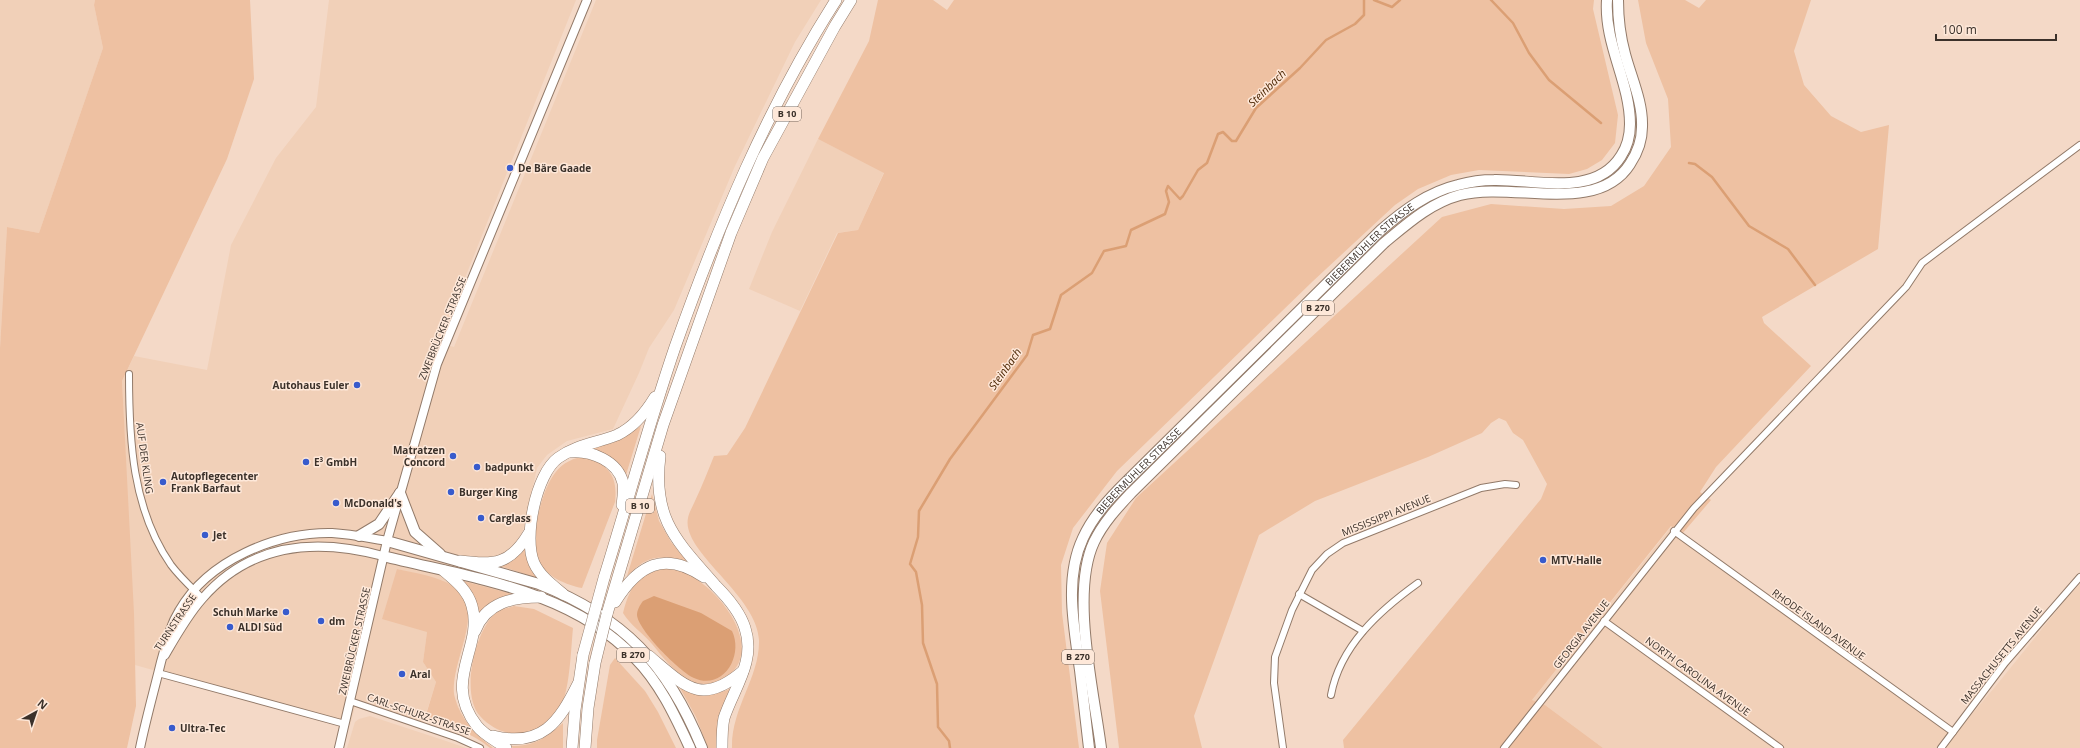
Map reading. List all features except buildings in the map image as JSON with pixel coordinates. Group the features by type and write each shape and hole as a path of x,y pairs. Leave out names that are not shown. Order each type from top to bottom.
{"highway":[{"name":"B 10","path":"572,748 578,684 583,655 604,578 664,382 709,255 744,170 775,107 836,0"},
{"name":"B 10","path":"585,748 587,715 595,664 607,614 619,588 663,425 728,240 763,158 835,26 852,0"},
{"path":"460,561 496,563 505,560 518,550 529,533 545,474 557,459 568,452 627,430 651,404 664,382"},
{"path":"663,425 657,478 663,515 678,542 732,604 745,628 748,651 744,671 724,720 722,748"},
{"path":"568,452 578,451 605,459 619,473 623,484 622,522"},
{"path":"529,533 530,547 534,563 544,577 563,594"},
{"path":"619,588 642,571 654,565 670,563 685,566 717,587"},
{"path":"444,571 464,589 472,606 474,622 464,669 462,688 464,701 469,713 483,732 506,748"},
{"path":"471,641 482,616 492,607 522,597 541,597"},
{"path":"649,656 688,686 703,690 720,688 744,671"},
{"path":"483,732 506,740 518,740 542,734 558,720 578,684"}],"main road":[{"name":"BIEBERMÜHLER STRASSE","path":"1089,748 1072,603 1074,570 1083,538 1105,502 1380,230 1401,212 1430,195 1458,184 1493,180 1556,183 1582,182 1600,176 1616,164 1626,148 1630,125 1627,99 1608,30 1607,0"},
{"name":"B 270","path":"1101,748 1086,634 1084,591 1090,554 1094,543 1107,521 1131,493 1378,248 1419,214 1446,200 1483,191 1505,190 1568,194 1588,192 1606,186 1625,172 1637,153 1641,140 1642,126 1639,102 1624,52 1618,20 1618,0"},
{"path":"359,536 379,524 388,514 400,493"},
{"path":"400,493 415,532 444,556"},
{"name":"B 270","path":"386,542 444,556 515,576 563,594 600,614 618,627 649,656 681,704 702,748"},
{"name":"B 270","path":"383,556 541,597 588,619 611,636 636,658 666,699 690,748"}],"street":[{"name":"ZWEIBRÜCKER STRASSE","path":"340,748 386,542 437,364 587,0"},
{"name":"GEORGIA AVENUE","path":"1504,748 1674,531 1694,508 1906,287 1922,263 2080,145"},
{"name":"AUF DER KLING","path":"129,374 132,446 142,505 150,526 171,564 202,598"},
{"name":"MISSISSIPPI AVENUE","path":"1283,748 1273,671 1280,642 1299,594 1306,580 1319,562 1343,543 1481,488 1505,484 1516,485"},
{"name":"RHODE ISLAND AVENUE","path":"1674,531 1953,732"},
{"name":"TURNSTRASSE","path":"140,748 162,661 165,643 173,622 194,590 218,569 234,559 274,542 311,534 334,533 359,536 386,542"},
{"name":"TURNSTRASSE","path":"162,661 181,628 202,598 239,568 257,558 282,550 310,546 340,547 383,556"},
{"name":"MASSACHUSETTS AVENUE","path":"1941,748 2005,663 2080,577"},
{"path":"1331,695 1341,663 1363,631 1390,604 1418,583"},
{"path":"1299,594 1363,631"},
{"name":"NORTH CAROLINA AVENUE","path":"1604,621 1780,748"},
{"path":"158,674 345,724"},
{"name":"CARL-SCHURZ-STRASSE","path":"350,701 458,738 480,748"}],"shaded area":[{"path":"0,0 95,0 94,5 103,48 39,233 7,227 0,348"},
{"path":"95,0 250,0 254,79 227,159 122,381 134,613 136,706 127,748 0,748 0,348 7,227 39,233 103,48 94,5"},
{"path":"329,0 576,0 439,343 454,347 596,0 821,0 795,42 735,166 674,310 649,348 613,429 567,441 547,455 537,468 523,530 518,541 526,548 514,560 498,566 519,573 513,594 463,581 454,586 436,579 397,569 427,632 423,662 436,682 421,729 355,707 350,725 135,665 122,381 134,356 207,370 231,245 276,158 316,107"},
{"path":"878,0 933,0 947,10 954,0 1594,0 1593,9 1618,115 1615,143 1602,160 1587,169 1569,174 1479,170 1451,175 1418,189 1395,205 1312,282 1117,471 1073,528 1061,565 1062,613 1079,748 732,748 736,719 755,667 759,640 755,623 746,607 696,545 689,531 688,518 714,456 727,455 745,428 838,233 858,230 884,173 818,139 869,41"},
{"path":"1638,0 1685,0 1699,8 1706,0 1811,0 1794,51 1804,85 1831,116 1861,132 1889,125 1878,249 1762,317 1764,323 1811,366 1716,467 1700,492 1711,500 1682,534 1671,526 1532,700 1545,705 1603,748 1344,748 1343,740 1541,499 1547,484 1523,440 1513,433 1506,421 1499,418 1491,423 1482,433 1428,457 1315,501 1259,535 1194,716 1202,748 1119,748 1100,591 1107,543 1136,498 1442,217 1491,204 1564,209 1611,206 1644,186 1671,147 1668,99 1646,43"},
{"path":"818,139 884,172 858,230 837,233 800,311 749,289 772,232"},
{"path":"641,426 625,478 589,448 613,443"},
{"path":"586,456 606,468 613,479 616,493 615,502 582,588 570,585 552,576 542,567 536,552 535,541 541,503 550,481 558,469 565,463 573,459"},
{"path":"652,494 659,521 671,542 689,564 678,560 655,558 642,563 627,576"},
{"path":"1672,526 1953,736 2080,584 2080,748 1603,748 1545,705 1532,700"},
{"path":"526,548 540,579 497,565 514,560"},
{"path":"671,568 687,574 704,584 719,599 731,616 740,634 742,651 736,667 718,682 700,684 682,676 668,663 623,613 629,594 638,581 651,572"},
{"path":"397,569 426,575 440,580 453,586 463,596 468,608 468,622 454,685 455,698 465,720 481,738 493,748 490,748 483,742 467,734 425,718 436,682 423,662 427,632 382,619"},
{"path":"463,581 513,594 493,601 481,610 478,615"},
{"path":"654,596 701,613 732,631 735,641 733,660 728,669 722,675 714,680 704,681 694,678 679,668 652,640 639,622 637,615 643,601"},
{"path":"514,606 534,609 573,628 568,679 561,706 554,717 545,725 535,731 524,734 512,733 490,725 480,716 474,706 471,693 473,662 482,632 489,620 497,612"},
{"path":"615,658 645,691 658,712 676,748 597,748 597,740 610,665"},
{"path":"735,686 719,748 708,748 696,717 680,688 694,693 715,694"},
{"path":"370,716 466,748 347,748 355,722 359,719"},
{"path":"563,723 563,748 513,748 510,746 533,743"}],"waterway":[{"name":"Steinbach","path":"950,748 949,741 938,727 937,684 923,643 922,605 916,572 910,564 918,537 919,511 950,459 1027,355 1033,335 1050,329 1061,295 1092,273 1104,251 1126,246 1131,230 1165,214 1169,202 1166,191 1168,186 1180,199 1198,170 1207,163 1218,134 1223,132 1232,141 1236,141 1256,108 1300,68 1326,40 1355,24 1364,15 1364,0"},
{"name":"Steinbach","path":"1374,0 1392,7 1400,0"},
{"path":"1491,0 1513,23 1529,53 1549,80 1601,123"},
{"path":"1689,163 1695,164 1712,177 1749,226 1788,249 1815,285"}],"place":[{"name":"De Bäre Gaade","path":"510,168"},
{"name":"Autohaus Euler","path":"357,385"},
{"name":"Matratzen Concord","path":"453,456"},
{"name":"E³ GmbH","path":"306,462"},
{"name":"badpunkt","path":"477,467"},
{"name":"Autopflegecenter Frank Barfaut","path":"163,482"},
{"name":"Burger King","path":"451,492"},
{"name":"McDonald's","path":"336,503"},
{"name":"Carglass","path":"481,518"},
{"name":"Jet","path":"205,535"},
{"name":"MTV-Halle","path":"1543,560"},
{"name":"Schuh Marke","path":"286,612"},
{"name":"dm","path":"321,621"},
{"name":"ALDI Süd","path":"230,627"},
{"name":"Aral","path":"402,674"},
{"name":"Ultra-Tec","path":"172,728"}]}
